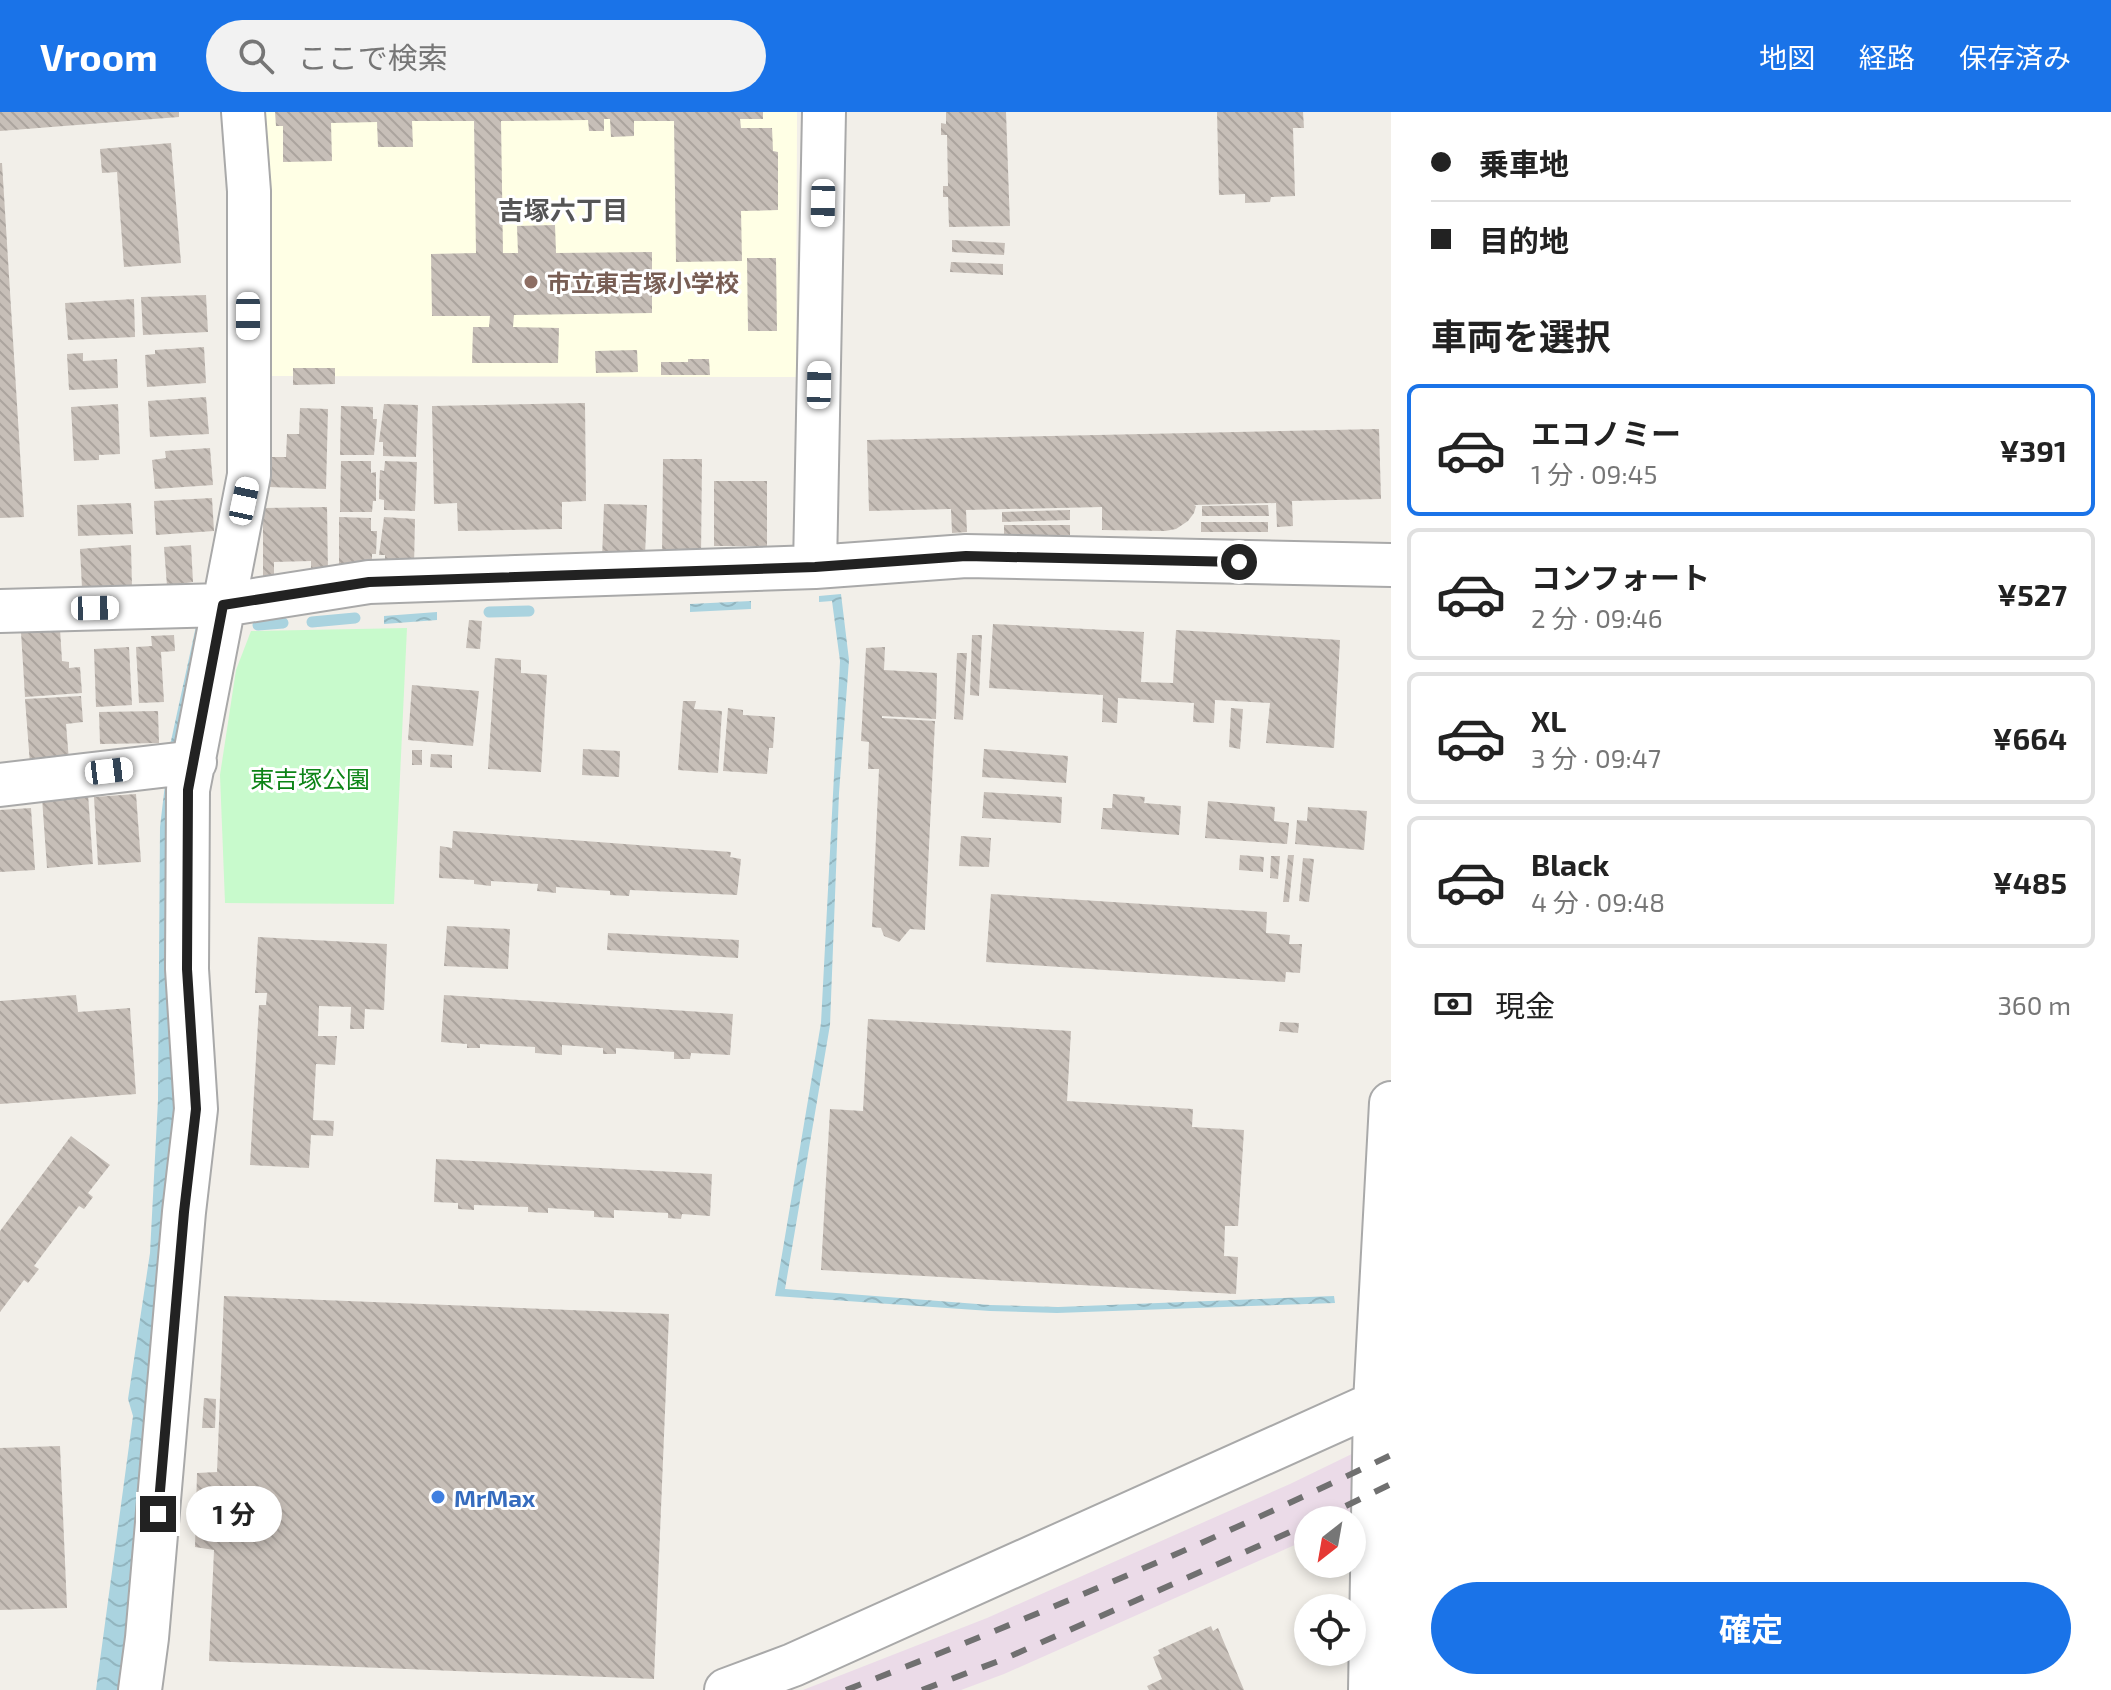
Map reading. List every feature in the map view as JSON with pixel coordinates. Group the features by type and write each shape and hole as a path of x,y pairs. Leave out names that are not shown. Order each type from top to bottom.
{"street":[{"path":"140,1690 196,1109 187,969 188,762 249,475 249,191 243,112"},
{"path":"815,567 824,112"},
{"path":"0,611 223,605 369,582 815,567 966,556 1391,565"},
{"path":"0,785 188,762"},
{"path":"1370,1690 1383,1399 1391,1103"},
{"path":"726,1690 793,1665 1383,1399"}],"shaded area":[{"name":"市立東吉塚小学校","path":"260,112 797,112 796,377 265,376"},
{"path":"1391,1435 1391,1499 1366,1511 1366,1506 1294,1506 1294,1545 1004,1674 961,1690 803,1690 987,1618 1290,1484"}],"green space":[{"name":"東吉塚公園","path":"407,628 394,904 225,903 220,775 236,670 251,631"}],"water":[{"path":"841,594 849,660 839,793 830,1025 785,1289 990,1305 1058,1307 1334,1296 1335,1303 1057,1313 775,1296 821,1023 840,661 832,601 819,602 819,596"},
{"path":"751,601 751,609 690,612 690,604"},
{"path":"437,612 437,620 384,624 384,616"},
{"path":"196,626 212,643 189,1104 123,1690 96,1690 133,1416 128,1399 150,1253 158,1100 160,827 169,750"}],"building":[{"path":"0,112 179,112 179,117 0,131"},
{"path":"275,112 763,112 763,119 740,119 741,128 772,128 773,151 778,152 778,210 741,211 742,261 676,262 674,121 634,121 634,136 611,137 610,119 604,119 604,131 589,131 588,120 501,121 503,253 518,253 517,226 555,225 556,253 652,252 652,313 514,315 513,327 559,328 558,363 472,363 473,327 489,327 490,316 432,316 431,254 476,253 474,121 412,121 413,147 378,147 377,122 331,123 332,161 283,162 283,126 276,126"},
{"path":"946,112 1006,112 1010,226 949,227 948,197 943,197 943,186 948,186 947,135 941,135 941,123 946,124"},
{"path":"1217,112 1303,112 1304,128 1293,128 1295,196 1271,197 1270,202 1245,203 1245,194 1219,195"},
{"path":"171,143 181,263 124,267 117,172 102,173 100,149"},
{"path":"0,163 24,517 0,518"},
{"path":"952,240 1005,243 1004,255 952,252"},
{"path":"747,258 776,258 777,331 748,331"},
{"path":"951,262 1003,264 1003,275 950,272"},
{"path":"206,295 208,332 143,335 141,297"},
{"path":"134,299 135,337 68,340 65,303"},
{"path":"204,347 206,383 147,387 145,355 155,354 155,350"},
{"path":"637,350 638,372 596,373 595,351"},
{"path":"83,353 83,361 117,359 118,388 69,390 67,354"},
{"path":"688,359 709,359 710,375 661,375 661,362 688,362"},
{"path":"293,368 335,368 335,384 293,385"},
{"path":"206,397 209,434 150,437 148,401"},
{"path":"585,403 586,501 562,502 562,529 458,531 457,503 434,504 432,406"},
{"path":"118,404 120,454 99,455 99,460 74,461 71,407"},
{"path":"384,404 418,405 416,457 383,456 383,442 379,442"},
{"path":"341,406 373,407 373,419 377,419 374,455 340,455"},
{"path":"300,408 328,409 326,489 269,487 270,457 286,457 287,434 299,434"},
{"path":"1379,429 1381,499 1292,501 1293,526 1277,527 1276,503 1194,505 1194,513 1188,521 1176,529 1165,531 1102,530 1102,507 966,510 967,532 952,533 951,509 869,511 867,440"},
{"path":"210,448 213,485 155,489 152,460 166,458 165,451"},
{"path":"663,459 702,459 701,559 662,558"},
{"path":"341,461 371,461 371,473 376,472 376,501 373,501 372,512 340,512"},
{"path":"385,461 417,462 415,511 384,510 384,500 379,499 380,470 384,471"},
{"path":"714,481 767,481 767,546 714,546"},
{"path":"212,498 214,531 156,535 154,501"},
{"path":"131,503 133,534 78,536 77,505"},
{"path":"604,504 647,505 645,557 602,559"},
{"path":"1268,505 1269,516 1202,516 1202,506"},
{"path":"327,507 328,572 311,572 311,561 274,562 274,575 263,576 263,508"},
{"path":"1070,510 1070,520 1002,522 1002,512"},
{"path":"339,517 371,518 371,531 377,531 372,567 339,567"},
{"path":"384,517 415,519 414,567 385,566 385,555 379,555"},
{"path":"1201,522 1268,522 1268,532 1201,532"},
{"path":"1004,525 1070,525 1070,535 1004,536"},
{"path":"131,545 132,588 82,588 80,549"},
{"path":"191,545 193,582 167,586 164,547"},
{"path":"469,620 482,621 480,649 466,648"},
{"path":"993,624 1144,632 1141,682 1173,683 1176,630 1340,640 1334,748 1266,743 1270,703 1215,700 1214,723 1193,722 1194,703 1118,698 1117,723 1102,722 1103,695 989,688"},
{"path":"60,629 62,661 69,662 69,668 80,667 82,693 25,697 21,632"},
{"path":"174,635 175,651 161,652 164,702 139,703 136,647 152,646 151,636"},
{"path":"972,635 982,635 979,696 970,695"},
{"path":"129,647 132,705 96,707 94,649"},
{"path":"885,647 884,670 937,673 936,719 882,716 935,721 925,930 910,929 899,942 884,936 881,928 872,927 879,769 868,769 869,742 861,741 866,648"},
{"path":"957,653 967,653 963,720 954,719"},
{"path":"495,658 521,660 521,673 547,675 541,772 488,769"},
{"path":"412,685 479,691 473,746 408,740"},
{"path":"81,696 83,722 66,724 69,761 30,764 25,699"},
{"path":"683,701 696,701 694,709 722,711 718,773 678,770"},
{"path":"728,708 743,710 743,715 775,717 767,774 723,771"},
{"path":"1231,708 1243,709 1240,749 1229,747"},
{"path":"158,711 159,743 100,744 99,712"},
{"path":"583,749 620,751 619,777 582,775"},
{"path":"984,749 1068,756 1066,783 982,777"},
{"path":"412,750 422,750 422,765 412,765"},
{"path":"431,754 452,755 452,768 430,767"},
{"path":"984,792 1062,797 1061,823 982,818"},
{"path":"88,794 93,864 47,868 42,798"},
{"path":"136,794 141,862 98,865 94,797"},
{"path":"1113,794 1145,797 1144,803 1181,806 1179,835 1101,829 1103,808 1112,808"},
{"path":"1208,801 1275,807 1274,821 1289,823 1287,844 1205,838"},
{"path":"1308,807 1367,811 1364,850 1295,844 1297,820 1307,821"},
{"path":"31,808 35,870 0,872 0,810"},
{"path":"453,831 731,852 730,857 741,859 737,895 630,890 629,896 610,895 610,891 556,887 556,893 537,891 538,884 491,881 491,886 474,884 474,880 439,878 440,846 452,848"},
{"path":"961,836 991,838 989,867 959,866"},
{"path":"1240,855 1264,857 1263,872 1239,870"},
{"path":"1288,855 1294,855 1289,902 1283,902"},
{"path":"1271,856 1280,856 1278,879 1270,878"},
{"path":"1303,858 1314,859 1309,902 1299,901"},
{"path":"991,894 1267,912 1266,933 1290,935 1289,944 1302,944 1300,973 1286,972 1285,982 986,962"},
{"path":"447,926 510,929 508,969 444,966"},
{"path":"608,933 739,940 738,958 607,950"},
{"path":"258,937 387,944 384,1010 365,1009 364,1029 350,1029 351,1007 319,1006 318,1036 337,1036 335,1065 316,1064 313,1120 334,1121 333,1136 311,1135 309,1168 250,1165 259,1005 266,1005 267,993 255,993"},
{"path":"76,995 78,1012 130,1008 136,1094 0,1104 0,1001"},
{"path":"444,995 733,1014 730,1055 691,1053 690,1059 674,1059 674,1052 616,1048 616,1054 603,1054 603,1048 562,1045 562,1055 535,1053 535,1047 480,1044 480,1048 467,1048 467,1044 441,1042"},
{"path":"868,1019 1071,1031 1067,1101 1193,1109 1192,1127 1244,1130 1238,1226 1225,1226 1224,1256 1238,1257 1236,1294 821,1270 830,1109 863,1111"},
{"path":"1280,1022 1299,1023 1298,1033 1279,1031"},
{"path":"71,1136 110,1165 88,1193 93,1197 84,1209 79,1206 34,1266 39,1269 28,1283 24,1280 0,1312 0,1231"},
{"path":"436,1159 712,1174 710,1216 682,1214 681,1219 668,1218 668,1213 614,1210 614,1218 594,1217 594,1211 548,1208 548,1213 528,1212 528,1207 474,1205 474,1210 458,1209 458,1203 434,1202"},
{"path":"224,1296 669,1314 654,1679 209,1661 214,1550 195,1547 197,1473 217,1472"},
{"path":"204,1398 216,1399 215,1428 202,1428"},
{"path":"60,1446 67,1608 0,1610 0,1448"},
{"path":"1211,1626 1213,1631 1218,1628 1244,1690 1149,1690 1147,1686 1162,1679 1153,1657 1160,1654 1158,1650"}],"waterway":[{"path":"489,612 529,611"},
{"path":"312,622 355,618"},
{"path":"258,625 283,623"}],"railway":[{"path":"846,1690 1121,1578 1391,1455"},
{"path":"1346,1506 1391,1484"},
{"path":"922,1690 1004,1659 1294,1530"}],"place":[{"name":"市立東吉塚小学校","path":"531,282"},
{"name":"MrMax","path":"438,1497"}],"district":[{"name":"吉塚六丁目","path":"563,209"}],"route":[{"path":"158,1514 196,1109 187,969 188,790 223,605 369,582 815,567 966,556 1239,562"}]}
